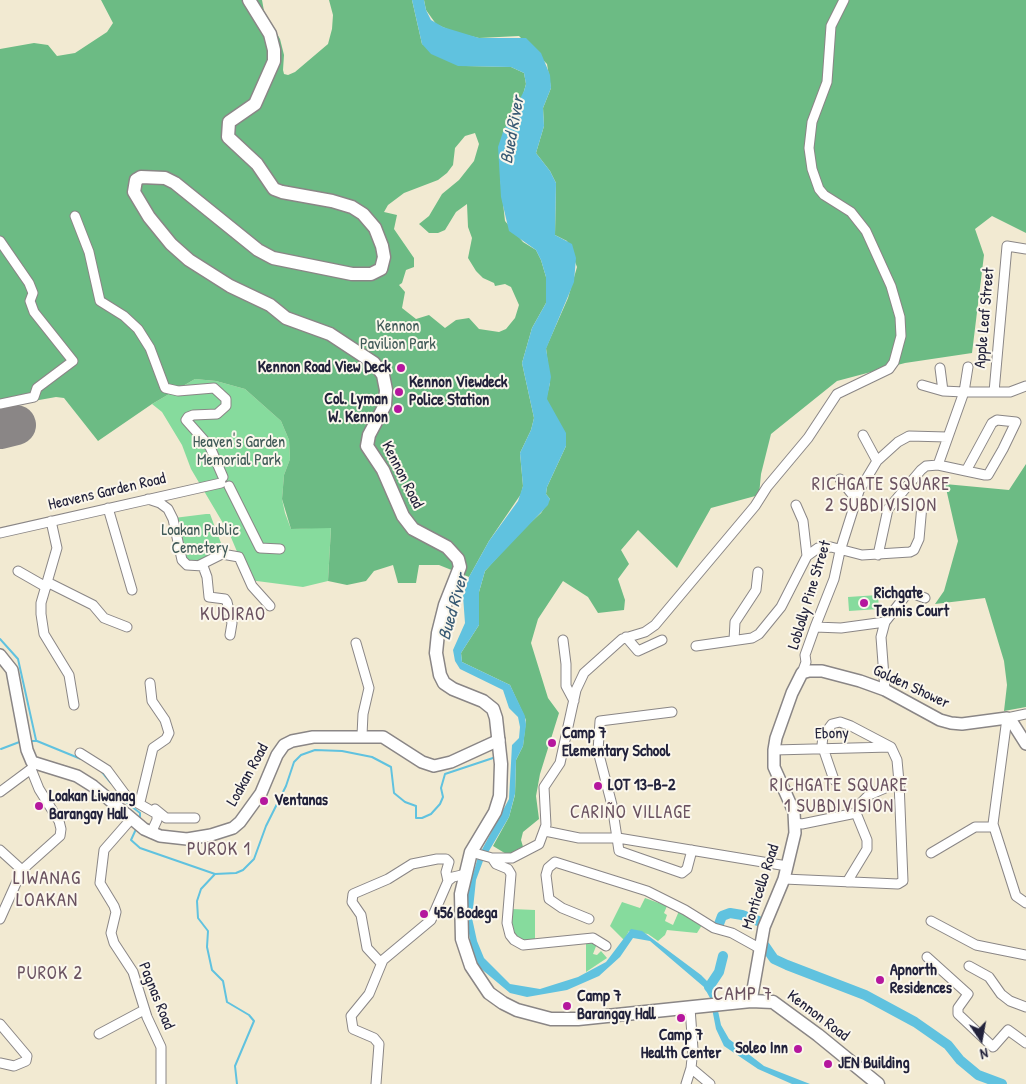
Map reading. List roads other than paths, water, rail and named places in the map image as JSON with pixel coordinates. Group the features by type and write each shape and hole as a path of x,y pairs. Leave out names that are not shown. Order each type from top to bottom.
{"highway":[{"name":"Kennon Road","path":"248,0 270,34 274,50 274,61 255,104 229,122 228,137 257,164 274,189 332,201 352,207 363,214 377,232 383,251 383,264 376,272 363,275 273,258 258,250 175,183 165,178 141,177 134,185 135,197 171,244 189,260 230,286 270,305 286,318 330,334 380,369 385,382 386,399 369,435 367,446 383,470 403,516 413,529 447,547 458,559 460,568 445,605 438,633 436,653 440,675 444,683 453,689 483,701 493,709 500,752 502,781 495,812 474,853 466,874 460,908 465,951 471,966 489,993 503,1004 517,1010 563,1020 767,1001 781,1007 878,1084"}],"main road":[{"path":"0,654 12,670 33,766 77,776 93,786 147,831"},
{"name":"Golden Shower","path":"802,673 815,670 830,672 885,690 951,723 962,724 1007,718"},
{"name":"Monticello Road","path":"744,1002 771,906 784,879 796,822 790,801 774,767 774,750 776,738 792,693 802,673"},
{"path":"1007,718 1012,722 1026,744"},
{"name":"Loakan Road","path":"147,831 160,836 187,839 217,834 233,828 240,822 261,793 277,755 284,745 301,738 362,735 383,737 391,740 422,762 434,766 500,752"}],"street":[{"path":"474,853 490,857 517,856 538,844 545,831 544,787 560,763 576,690 584,673 610,647 626,637 650,629 664,615 756,506 772,481 808,438 837,394 889,369 897,353 901,336 898,310 891,286 866,231 851,212 824,195 816,184 812,169 809,134 816,108 827,82 831,26 844,0"},
{"path":"75,216 90,252 94,282 100,301 124,316 138,329 150,348 165,388 178,391 214,388 226,399 226,406 216,414 193,415 186,420 210,447 224,482 260,548 280,549"},
{"path":"0,241 29,283 33,293 30,301 34,312 73,361 37,388 34,397 0,404"},
{"name":"Apple Leaf Street","path":"994,392 1007,246 1026,249"},
{"path":"938,465 964,392 968,367"},
{"path":"940,368 943,391"},
{"path":"922,385 943,391 964,392 1010,392 1026,386"},
{"path":"878,555 886,516 890,506 920,470 926,466 938,465 966,471 985,475 991,473 1016,422 996,420 992,423 966,471"},
{"path":"863,435 877,461"},
{"name":"Loblolly Pine Street","path":"802,673 806,662 805,655 834,579 855,498 877,461 898,442 910,436 947,437"},
{"path":"840,479 855,498"},
{"name":"Heavens Garden Road","path":"0,533 224,482"},
{"path":"145,499 160,503 168,509 173,520 184,563 200,565 222,554 239,557 252,586 270,606"},
{"path":"796,505 803,521 807,556"},
{"path":"696,646 752,638 764,630 781,607 807,556 818,548 824,547 840,551 878,555 904,554 914,550 919,539 922,505"},
{"path":"108,508 132,590"},
{"path":"51,521 57,548 41,603 44,634 69,675 74,705"},
{"path":"200,565 203,566 207,577 209,598 225,599 227,602 232,623 230,635"},
{"path":"18,571 92,605 104,618 127,627"},
{"path":"734,640 735,622 756,590 758,572"},
{"path":"885,690 882,637 885,622 906,595 914,594 924,598"},
{"path":"815,627 841,628 885,622"},
{"path":"626,637 637,651 662,640"},
{"path":"563,640 566,686 574,701"},
{"path":"356,643 370,688 363,714 362,735"},
{"path":"143,804 153,748 166,739 169,733 165,720 152,701 150,683"},
{"path":"672,712 600,721 598,751 618,838 619,852 682,873 687,869 692,850"},
{"path":"1026,714 1007,718 994,827 1016,896 1026,902"},
{"path":"784,879 898,884 903,881 899,782 897,760 891,747 867,732 838,722 830,726 824,736 823,750 834,780"},
{"name":"Ebony","path":"774,750 891,747"},
{"path":"80,753 107,770 127,797 153,808 166,818 195,818"},
{"path":"0,792 33,766 39,790 61,828 60,836 22,870 4,898 0,919"},
{"path":"846,882 865,854 868,844 856,814 862,802 869,794 899,782"},
{"path":"143,804 156,814 157,820 147,831"},
{"path":"796,822 802,824 856,814"},
{"name":"Pagnas Road","path":"133,819 104,850 100,883 116,912 111,933 119,951 133,972 144,1010 162,1053 161,1084"},
{"path":"930,853 975,827 994,827"},
{"path":"545,831 584,838 618,838 787,866"},
{"path":"0,850 22,870"},
{"path":"490,857 496,864 508,869 511,874 507,923 514,940 523,945 593,938 606,946"},
{"path":"376,1084 379,1044 374,1038 353,1029 350,1019 369,994 381,963 394,949 431,920 448,881 448,860 430,860 412,864 388,879 353,894 352,902 361,915 367,948 381,963"},
{"path":"588,918 562,908 549,899 546,874 548,868 555,862 647,891 686,910 714,928 732,933 759,948"},
{"path":"448,881 454,877 466,874"},
{"path":"932,921 976,946 1026,955"},
{"path":"927,957 968,994 958,1008 958,1014 992,1047 1007,1030 1026,1043"},
{"path":"969,966 992,980 1000,994 1010,1001 1026,1007"},
{"path":"686,1084 691,1068 693,1049 692,1008"},
{"path":"99,1034 144,1010"},
{"path":"0,1024 27,1056 26,1061 14,1066 0,1063"},
{"path":"691,1068 710,1084"}],"water":[{"name":"Bued River","path":"412,0 424,0 431,20 443,27 479,38 526,38 541,53 550,75 551,88 543,108 544,126 536,153 550,171 556,183 555,235 572,244 576,258 574,282 546,349 551,377 547,399 566,433 566,446 547,487 546,494 550,499 548,505 485,571 479,592 479,625 461,653 462,662 510,685 525,716 526,725 523,746 516,760 515,794 509,817 483,861 476,880 472,918 477,941 484,958 510,984 540,989 578,977 606,962 631,929 642,931 701,975 713,987 721,1025 729,1039 764,1066 810,1084 792,1084 758,1069 724,1046 716,1029 710,998 704,987 650,941 633,938 620,957 599,976 567,990 527,997 510,993 479,967 471,947 466,913 467,895 478,857 509,799 512,745 519,738 520,727 518,717 509,708 503,690 460,669 455,661 453,650 465,623 463,596 469,577 489,541 518,501 523,486 520,453 531,430 534,418 522,363 532,328 546,303 546,277 536,250 509,231 501,197 498,147 503,132 524,91 526,84 524,73 511,67 458,66 431,54 422,44"}],"waterway":[{"path":"0,639 18,659 36,740"},
{"path":"1,749 22,741"},
{"path":"29,741 37,741 81,759"},
{"path":"137,827 131,840 140,848 215,874 236,873 243,870 254,859 266,826 286,786 294,762 301,755 315,750 342,751 372,757 391,767 394,793 405,802 416,806 416,818 422,818 431,814 440,804 443,797 441,788 445,774 496,757"},
{"path":"102,772 111,783"},
{"path":"117,791 122,799 140,813 140,821"},
{"path":"215,874 201,889 197,901 198,918 208,931 207,947 212,970 223,981 227,1002 249,1015 254,1021 235,1066 237,1084"},
{"path":"719,924 722,916 730,913 761,922"},
{"path":"765,946 774,959 865,995 915,1022 948,1045 960,1060 978,1075 1002,1084"},
{"path":"709,987 719,972 723,956"}],"place":[{"name":"Kennon Road View Deck","path":"401,368"},
{"name":"Kennon Viewdeck Police Station","path":"399,392"},
{"name":"Col. Lyman W. Kennon","path":"398,409"},
{"name":"Richgate Tennis Court","path":"864,603"},
{"name":"Camp 7 Elementary School","path":"552,743"},
{"name":"LOT 13-B-2","path":"598,786"},
{"name":"Ventanas","path":"264,801"},
{"name":"Loakan Liwanag Barangay Hall","path":"39,806"},
{"name":"456 Bodega","path":"424,914"},
{"name":"Apnorth Residences","path":"880,980"},
{"name":"Camp 7 Barangay Hall","path":"567,1006"},
{"name":"Camp 7 Health Center","path":"681,1018"},
{"name":"Soleo Inn","path":"798,1049"},
{"name":"JEN Building","path":"828,1064"}],"district":[{"name":"RICHGATE SQUARE 2 SUBDIVISION","path":"881,495"},
{"name":"KUDIRAO","path":"233,615"},
{"name":"RICHGATE SQUARE 1 SUBDIVISION","path":"839,796"},
{"name":"CARIÑO VILLAGE","path":"631,813"},
{"name":"PUROK 1","path":"219,850"},
{"name":"LIWANAG LOAKAN","path":"47,890"},
{"name":"PUROK 2","path":"50,974"},
{"name":"CAMP 7","path":"743,995"}],"park label":[{"name":"Kennon Pavilion Park","path":"398,336"},
{"name":"Heaven's Garden Memorial Park","path":"239,452"},
{"name":"Loakan Public Cemetery","path":"200,540"}]}
